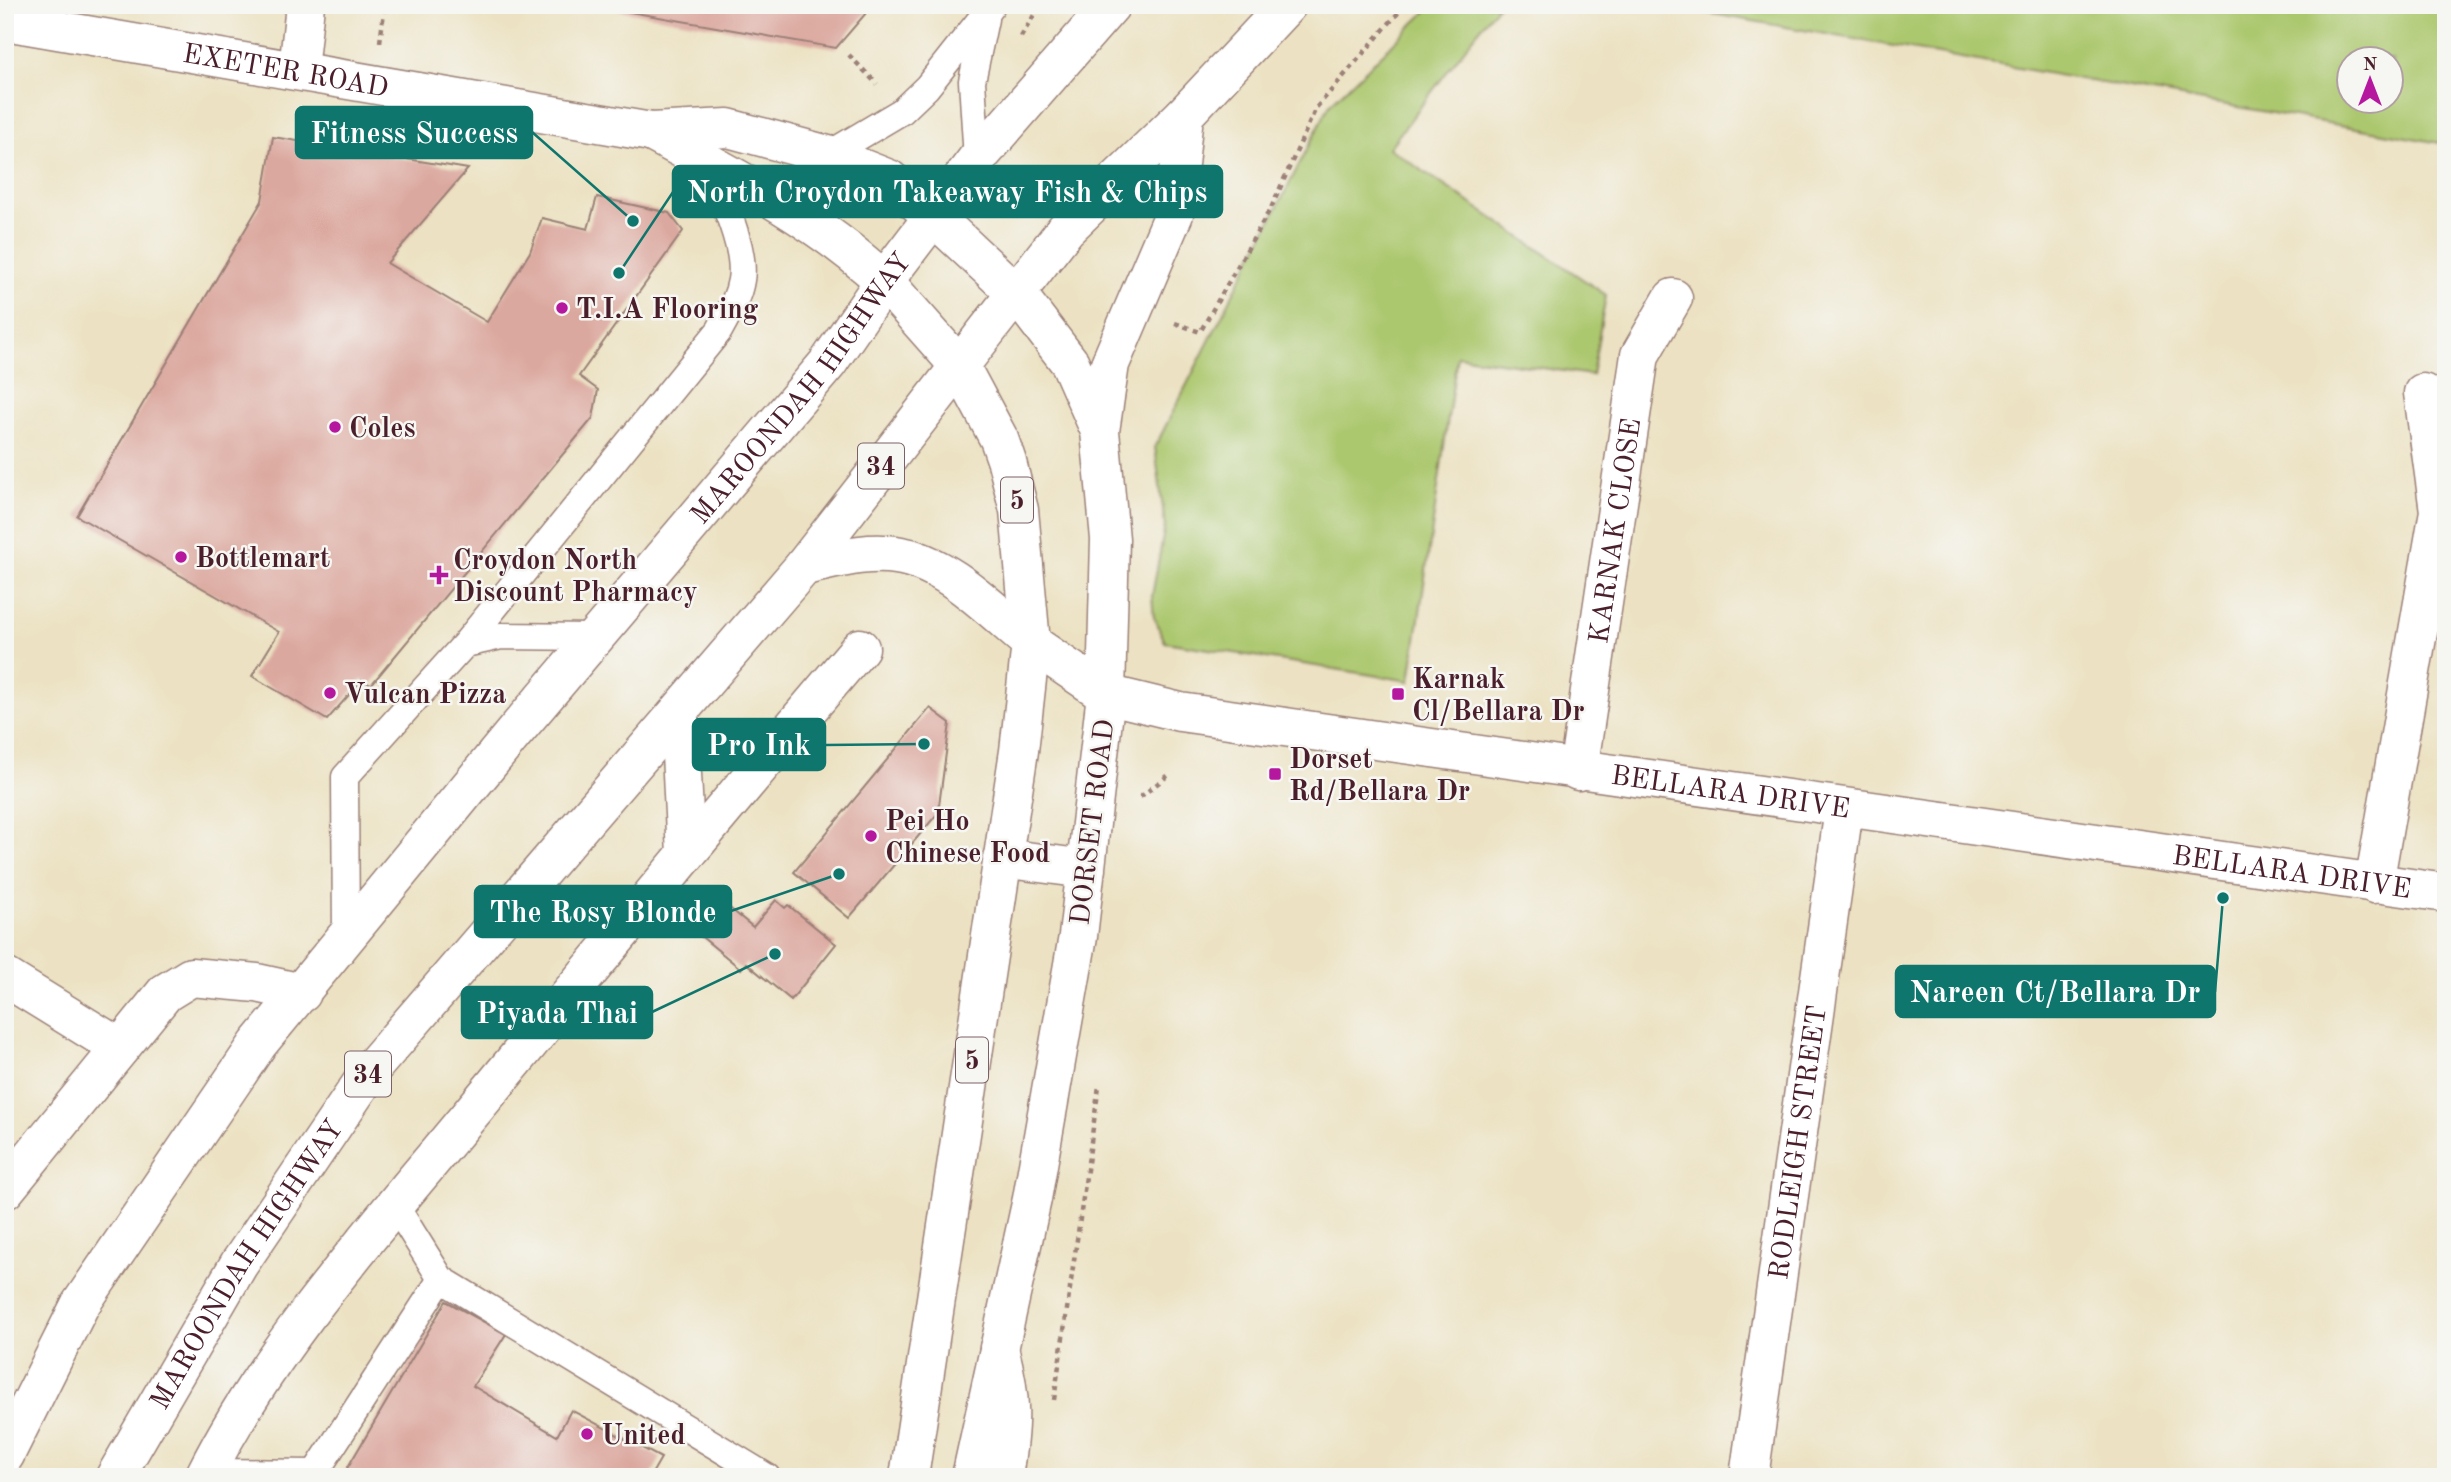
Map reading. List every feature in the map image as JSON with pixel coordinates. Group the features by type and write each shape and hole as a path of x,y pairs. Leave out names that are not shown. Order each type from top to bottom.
{"main road":[{"path":"298,70 305,5"},
{"name":"MAROONDAH HIGHWAY","path":"5,1455 80,1305 258,1045 595,637 828,363 884,281 977,159 1111,5"},
{"name":"MAROONDAH HIGHWAY","path":"115,1477 239,1264 372,1068 804,566 906,433 1018,295 1066,229 1184,115 1286,5"},
{"name":"EXETER ROAD","path":"5,21 651,131 728,128 828,155 889,179 934,217"},
{"path":"1100,431 1110,364 1174,214 1184,115"},
{"name":"EXETER ROAD","path":"651,131 786,206 840,242 884,281"},
{"name":"DORSET ROAD","path":"934,217 1018,295 1070,363 1100,431 1110,539 1106,694 1078,936 1032,1199 971,1477"},
{"name":"5","path":"884,281 961,368 1007,461 1019,510 1031,643 1002,858 909,1477"},
{"name":"KARNAK CLOSE","path":"1578,771 1640,355 1673,298"},
{"path":"2374,884 2438,511 2423,393"},
{"name":"BELLARA DRIVE","path":"804,566 849,556 893,554 917,560 959,585 1031,643 1106,694 1180,712 2446,893"},
{"path":"205,1474 219,1446 277,1358 395,1205 685,854 860,648"},
{"path":"679,714 685,854"},
{"name":"RODLEIGH STREET","path":"1749,1477 1844,809"},
{"path":"1002,858 1086,869"},
{"path":"5,977 120,1048"},
{"path":"5,1191 165,993 191,977 257,983 302,993"},
{"path":"999,1348 1010,1388 1012,1418 1003,1477"}],"lane":[{"path":"977,159 972,81 989,9"},
{"path":"828,155 902,111 927,87 989,9"},
{"path":"346,940 345,777 465,644 719,331 735,303 742,277 732,220 705,161"},
{"path":"465,644 501,636 595,637"},
{"path":"395,1205 441,1279 767,1477"},
{"path":"205,1474 316,1473 441,1279"}],"path":[{"path":"380,43 385,5"},
{"path":"1133,308 1200,332 1272,206 1316,108 1405,5"},
{"path":"849,55 880,87"},
{"path":"1138,808 1140,794 1170,774"},
{"path":"1053,1409 1099,1081"}],"green space":[{"path":"1433,5 1498,5 1389,148 1606,295 1592,375 1457,356 1410,681 1165,642 1154,618 1152,596 1165,526 1155,447 1330,104"},
{"path":"1662,5 2446,5 2446,144"}],"building":[{"path":"590,5 873,5 836,48"},
{"path":"273,137 468,169 387,263 487,322 530,252 542,218 588,229 597,197 669,213 683,231 579,376 598,390 593,418 371,685 362,680 327,720 252,676 279,632 77,516 262,201"},
{"path":"930,708 950,723 938,813 849,918 794,872"},
{"path":"716,897 753,927 776,900 785,908 788,905 836,944 791,1000 746,963 741,969 691,928"},
{"path":"446,1301 506,1334 473,1386 557,1436 571,1410 661,1458 650,1477 342,1477"}],"place":[{"name":"Fitness Success","path":"633,221"},
{"name":"North Croydon Takeaway Fish & Chips","path":"619,273"},
{"name":"T.I.A Flooring","path":"562,308"},
{"name":"Coles","path":"335,427"},
{"name":"Bottlemart","path":"181,557"},
{"name":"Croydon North Discount Pharmacy","path":"439,575"},
{"name":"Vulcan Pizza","path":"330,693"},
{"name":"Karnak Cl/Bellara Dr","path":"1398,694"},
{"name":"Pro Ink","path":"924,744"},
{"name":"Dorset Rd/Bellara Dr","path":"1275,774"},
{"name":"Pei Ho Chinese Food","path":"871,836"},
{"name":"The Rosy Blonde","path":"839,874"},
{"name":"Nareen Ct/Bellara Dr","path":"2223,898"},
{"name":"Piyada Thai","path":"775,954"},
{"name":"United","path":"587,1434"}]}
